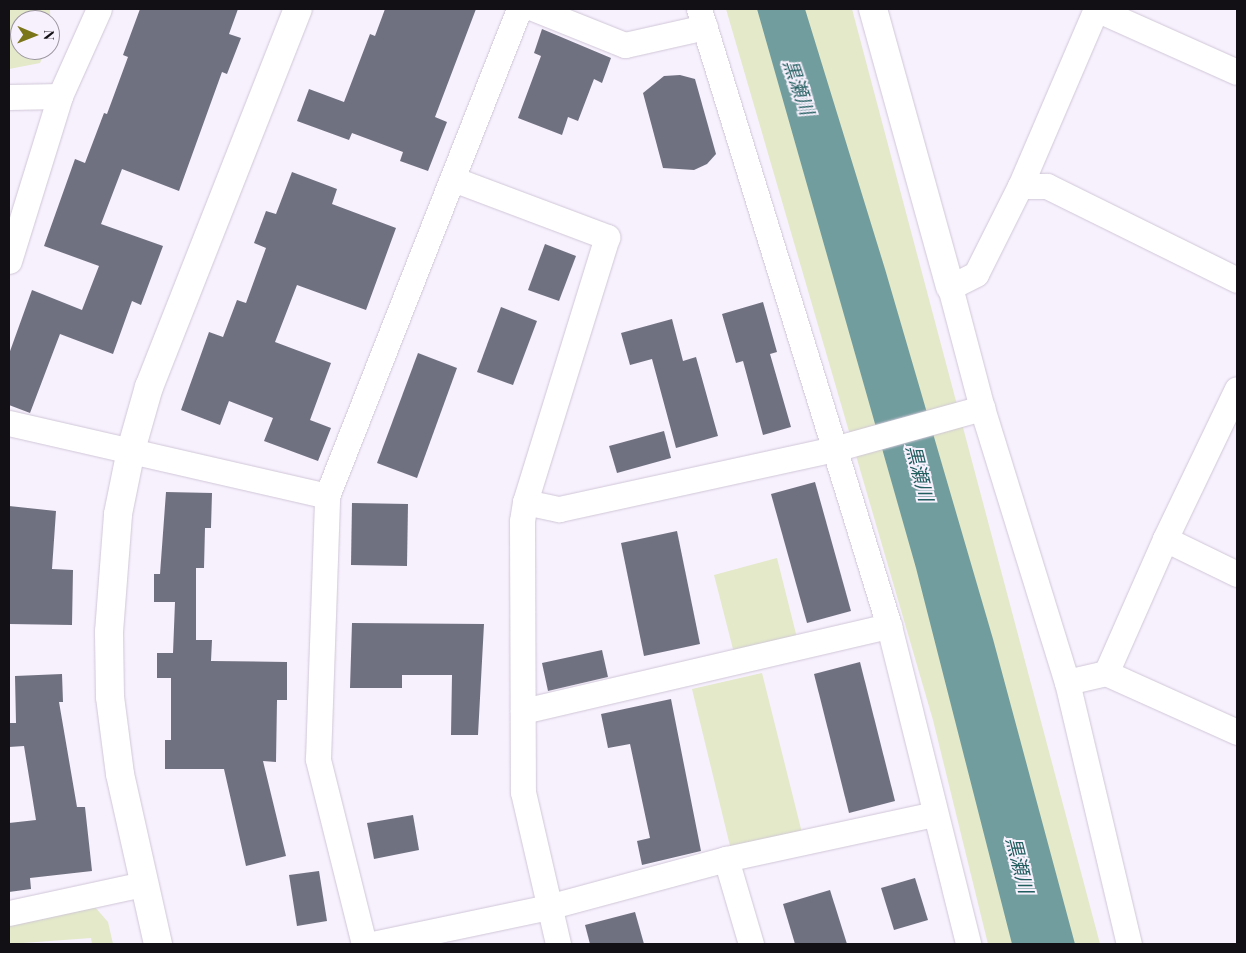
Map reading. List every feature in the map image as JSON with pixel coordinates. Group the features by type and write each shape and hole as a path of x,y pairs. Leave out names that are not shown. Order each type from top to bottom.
{"street":[{"path":"9,261 60,96 99,9"},
{"path":"158,944 143,884 120,774 110,696 111,581 118,514 131,450 153,378 298,9"},
{"path":"364,944 318,759 327,496 519,9"},
{"path":"535,9 625,45 702,18 839,448 888,626 968,944"},
{"path":"873,9 950,288 976,410 1067,682 1129,944"},
{"path":"950,288 976,274 1020,186 1096,9 1237,72"},
{"path":"9,97 60,96"},
{"path":"453,179 607,237 525,502 522,521 522,792 558,944"},
{"path":"1020,186 1047,186 1237,280"},
{"path":"1106,673 1165,539 1237,389"},
{"path":"525,502 559,508 839,448 976,410"},
{"path":"9,423 131,450 149,457 327,496"},
{"path":"1165,539 1237,574"},
{"path":"522,712 888,626"},
{"path":"1067,682 1106,673 1237,732"},
{"path":"374,944 548,907 726,859 935,814"},
{"path":"726,859 751,944"},
{"path":"9,912 143,884"}],"shaded area":[{"path":"9,9 50,9 10,10 10,60 41,60 40,63 9,69"},
{"path":"726,9 852,9 1100,944 988,944 933,720"},
{"path":"777,558 797,638 734,653 714,575"},
{"path":"762,673 802,833 731,850 692,689"},
{"path":"94,906 108,922 113,944 92,944 91,938 9,944 9,926"}],"water":[{"name":"黒瀬川","path":"757,9 805,9 885,269 993,639 1075,944 1012,944 916,568"}],"building":[{"path":"140,9 238,9 229,34 241,38 227,74 222,72 179,191 122,169 101,224 163,246 141,305 132,301 113,354 60,334 30,413 9,405 9,354 32,290 82,310 99,266 44,246 75,159 85,163 104,113 107,114 128,57 123,55"},
{"path":"385,9 476,9 435,117 447,122 428,171 400,161 403,152 352,133 349,140 297,121 309,89 344,102 370,34 375,36"},
{"path":"542,29 611,58 602,83 594,79 578,121 568,117 562,135 518,118 541,56 534,53"},
{"path":"680,75 695,79 716,154 707,164 694,170 663,168 643,93 664,76"},
{"path":"292,172 337,189 332,204 396,228 366,310 297,285 275,342 331,363 310,420 331,428 318,461 264,441 273,418 229,401 220,425 181,410 209,332 223,337 237,300 246,303 266,248 254,243 266,211 276,214"},
{"path":"545,244 576,256 559,301 528,290"},
{"path":"763,302 777,352 770,354 791,427 763,435 743,361 736,363 722,314"},
{"path":"501,307 537,321 513,385 477,372"},
{"path":"672,319 683,361 696,357 718,436 676,448 652,359 630,365 621,333"},
{"path":"418,353 457,368 417,478 377,463"},
{"path":"664,431 671,458 617,473 609,446"},
{"path":"815,482 851,611 807,623 771,494"},
{"path":"166,492 212,493 211,528 205,528 204,568 196,568 196,640 212,640 211,661 287,662 287,700 277,700 276,762 263,761 286,856 246,866 224,769 165,769 165,740 171,740 171,678 157,678 157,653 173,653 175,602 154,602 154,574 160,574"},
{"path":"352,503 408,504 407,566 351,565"},
{"path":"9,506 56,511 52,569 73,570 72,625 9,624"},
{"path":"677,531 700,644 644,656 621,543"},
{"path":"352,623 484,624 478,735 451,735 452,675 402,675 402,688 350,688"},
{"path":"602,650 608,677 548,691 542,663"},
{"path":"860,662 895,801 849,813 814,674"},
{"path":"62,674 63,702 59,702 77,807 85,807 92,871 30,878 31,889 9,892 9,823 36,820 24,746 9,747 9,723 16,723 15,676"},
{"path":"671,699 701,851 642,865 637,841 650,838 630,744 608,748 601,714"},
{"path":"413,815 419,850 374,859 367,823"},
{"path":"319,871 327,921 297,926 289,875"},
{"path":"915,878 928,920 894,930 881,888"},
{"path":"830,890 847,944 795,944 783,904"},
{"path":"635,912 644,944 590,944 585,925"}]}
